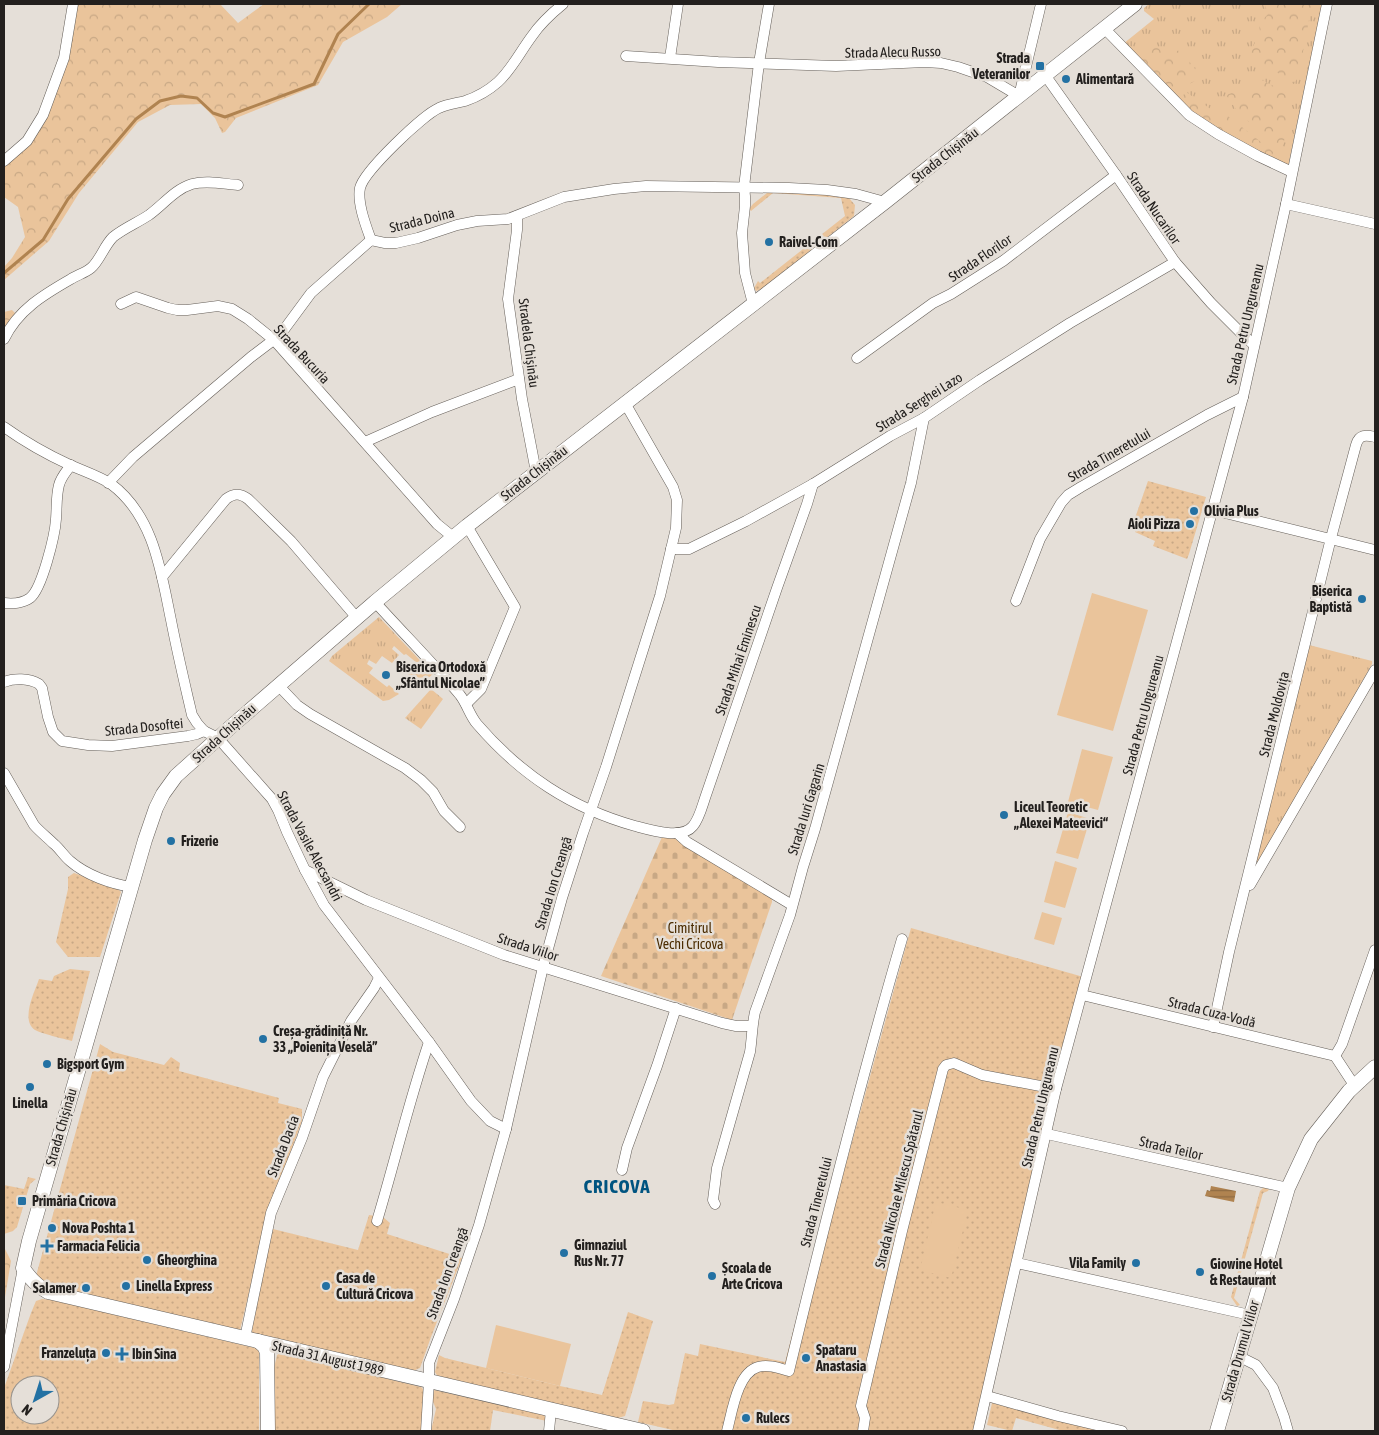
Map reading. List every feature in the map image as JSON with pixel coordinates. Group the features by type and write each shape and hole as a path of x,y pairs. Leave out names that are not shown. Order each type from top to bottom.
{"street":[{"path":"4,161 27,141 43,115 64,58 73,4"},
{"path":"108,483 133,457 251,357 274,340 324,279 370,240 363,216 360,189 370,172 404,136 433,111 466,100 485,91 499,81 510,70 532,36 553,12 563,4"},
{"path":"670,58 678,4"},
{"path":"753,304 745,273 742,233 746,196 744,187 768,4"},
{"path":"1019,96 1041,4"},
{"name":"Strada Chișinău","path":"4,1367 28,1241 44,1186 156,808 176,776 278,685 453,537 885,202 1135,4"},
{"name":"Strada Petru Ungureanu","path":"978,1431 988,1396 1056,1089 1243,397 1286,204 1327,4"},
{"path":"1104,28 1190,115 1250,152 1292,172"},
{"name":"Strada Alecu Russo","path":"626,56 836,66 925,62 966,69 987,78 1019,96"},
{"name":"Strada Nucarilor","path":"1045,75 1175,262 1211,303 1254,345"},
{"name":"Strada Florilor","path":"857,358 933,303 958,290 1002,261 1116,175"},
{"path":"4,339 18,316 34,301 92,268 105,246 113,238 151,213 176,193 192,184 238,185"},
{"name":"Strada Doina","path":"370,240 385,243 418,238 457,225 477,221 508,219 564,197 646,186 827,190 856,194 885,202"},
{"path":"1286,204 1375,224"},
{"name":"Stradela Chişinău","path":"517,216 517,230 508,299 519,379 536,472"},
{"name":"Strada Serghei Lazo","path":"671,549 688,549 746,521 812,484 924,418 1062,328 1175,262"},
{"name":"Strada Bucuria","path":"121,304 136,297 177,310 218,306 232,309 248,319 274,340 437,524 453,537"},
{"path":"365,442 432,412 519,379"},
{"name":"Strada Tineretului","path":"1016,601 1040,539 1061,503 1068,495 1199,419 1243,397"},
{"name":"Strada Ion Creangă","path":"426,1431 429,1381 428,1363 454,1299 479,1225 506,1129 543,967 562,898 606,768 657,605 676,528 677,500 673,487 625,403"},
{"name":"Strada Iuri Gagarin","path":"715,1204 713,1200 717,1168 750,1052 755,1012 792,905 826,790 911,483 924,418"},
{"name":"Strada Vasile Alecsandri","path":"4,427 34,447 108,483 136,509 151,538 162,577 192,715 204,730 218,738 272,799 286,832 324,905 430,1042 471,1101 490,1121 506,1129"},
{"name":"Strada Moldovița","path":"1213,1026 1229,952 1331,538 1357,441 1364,435 1375,437"},
{"path":"4,603 27,600 37,589 44,570 56,521 59,483 71,466"},
{"name":"Strada Mihai Eminescu","path":"676,833 684,832 693,826 705,798 807,504 812,484"},
{"path":"162,577 226,499 231,495 242,495 248,498 287,538 357,618"},
{"path":"1213,510 1375,550"},
{"path":"466,704 482,689 515,607 467,526"},
{"path":"375,602 461,696 476,722 528,774 590,811 649,830 676,833 792,905"},
{"name":"Strada Moldovița","path":"1244,896 1375,670"},
{"name":"Strada Dosoftei","path":"5,677 39,684 42,688 53,732 62,741 88,745 127,745 188,736 198,734 204,730"},
{"path":"278,685 297,705 310,714 405,768 421,780 433,792 444,811 460,827"},
{"path":"4,772 34,825 56,844 68,859 87,873 118,884 132,886"},
{"name":"Strada Viilor","path":"305,870 366,900 504,955 722,1022 736,1026 752,1026"},
{"name":"Strada Tineretului","path":"727,1431 737,1392 744,1378 751,1370 759,1366 773,1366 789,1371 837,1175 877,1024 902,939"},
{"path":"1354,1085 1334,1056 1342,1044 1375,950"},
{"name":"Strada Dacia","path":"251,1339 271,1213 302,1138 323,1078 351,1020 379,978"},
{"name":"Strada Cuza-Vodă","path":"1082,994 1334,1056"},
{"path":"622,1170 627,1148 676,1008"},
{"path":"376,1221 395,1160 410,1102 430,1042"},
{"name":"Strada Nicolae Milescu Spătarul","path":"863,1431 865,1418 861,1406 902,1231 943,1069 946,1065 954,1063 982,1075 1056,1089"},
{"name":"Strada Drumul Viilor","path":"1217,1431 1288,1188 1310,1139 1354,1085 1375,1067"},
{"name":"Strada Teilor","path":"1047,1134 1288,1188"},
{"path":"1017,1263 1250,1315"},
{"name":"Strada 31 August 1989","path":"23,1268 37,1286 48,1292 643,1431"},
{"path":"251,1339 264,1346 267,1352 268,1431"},
{"path":"1238,1356 1256,1365 1273,1388 1288,1431"},
{"path":"988,1396 1058,1416 1122,1431"},
{"path":"549,1431 551,1410"}],"green space":[{"path":"78,4 220,4 238,23 264,4 402,4 387,17 343,42 318,85 236,118 225,132 222,133 215,118 201,104 170,105 138,122 79,193 49,241 4,280 4,267 25,237 18,207 4,197 4,165 45,116"},
{"path":"1149,4 1322,4 1288,167 1196,118 1123,44 1154,19 1144,11 1144,8"},
{"path":"1266,4 1312,4 1298,78 1294,83 1249,55 1260,32 1259,24 1268,14"},
{"path":"1158,47 1181,51 1199,74 1195,81 1170,88 1140,58 1145,50"},
{"path":"1258,78 1289,94 1288,129 1282,147 1279,148 1239,113 1226,95 1251,86"},
{"path":"1186,92 1215,112 1224,113 1280,157 1277,159 1254,149 1200,118 1179,100"},
{"path":"772,189 843,195 849,198 855,205 854,216 762,289 756,291 754,288 758,281 760,283 845,216 841,198 773,193 751,211 749,209"},
{"path":"12,310 15,313 4,332 4,312"},
{"path":"1148,481 1206,497 1187,559 1153,546 1155,541 1135,532 1135,518"},
{"path":"1092,593 1148,610 1113,731 1057,715"},
{"path":"379,617 433,674 427,679 420,681 418,677 412,678 413,682 407,680 409,678 407,676 417,663 394,646 392,649 399,655 392,663 382,656 376,664 369,660 367,664 373,668 369,673 387,687 389,685 399,694 383,701 329,661 332,656"},
{"path":"1309,645 1372,661 1372,664 1260,862 1257,862 1257,857"},
{"path":"431,689 443,699 421,729 405,718"},
{"path":"1082,749 1113,757 1098,810 1068,802"},
{"path":"1068,812 1090,819 1078,859 1056,853"},
{"name":"Cimitirul Vechi Cricova","path":"674,836 772,897 772,902 732,1020 601,976 662,837"},
{"path":"1055,861 1077,868 1065,908 1044,902"},
{"path":"74,873 117,888 121,892 100,957 68,957 56,942 68,889 68,877"},
{"path":"1042,912 1062,918 1054,945 1034,939"},
{"path":"911,928 1087,978 974,1431 677,1431 638,1422 643,1401 674,1404 685,1353 698,1356 700,1344 785,1362 825,1211 836,1200"},
{"path":"70,969 90,971 72,1041 35,1030 29,1019 30,1005 39,979 52,981 54,976"},
{"path":"100,1044 113,1052 164,1065 171,1057 180,1063 179,1071 279,1098 278,1103 302,1109 302,1121 268,1214 240,1330 52,1288 36,1276"},
{"path":"28,1177 36,1179 30,1184 17,1227 13,1231 4,1234 4,1185 24,1189"},
{"path":"1270,1187 1268,1191 1263,1193 1234,1298 1240,1305 1237,1306 1231,1297 1260,1191 1263,1188"},
{"path":"936,1202 968,1210 951,1278 920,1270"},
{"path":"369,1215 383,1217 390,1223 387,1234 462,1258 420,1368 413,1371 254,1335 250,1329 273,1229 358,1250"},
{"path":"4,1247 11,1261 4,1303"},
{"path":"42,1299 53,1300 259,1349 259,1431 4,1431 4,1388 36,1301"},
{"path":"628,1312 653,1321 625,1416 618,1418 438,1377 435,1372 439,1355 602,1395"},
{"path":"496,1325 571,1344 560,1386 486,1368"},
{"path":"280,1353 421,1387 424,1390 422,1431 273,1431 274,1368 277,1355"},
{"path":"434,1390 544,1415 547,1421 493,1410 490,1431 431,1431 436,1409 432,1399"},
{"path":"992,1403 1103,1431 1063,1431 1016,1418 1012,1431 987,1425"}],"shaded area":[{"path":"1211,1186 1236,1191 1234,1202 1205,1196 1207,1190 1210,1191"}],"waterway":[{"path":"4,273 43,240 68,199 136,119 160,101 181,96 197,98 213,113 225,117 314,84 338,34 369,4"}],"place":[{"name":"Strada Veteranilor","path":"1040,66"},
{"name":"Alimentară","path":"1066,79"},
{"name":"Raivel-Com","path":"769,242"},
{"name":"Olivia Plus","path":"1194,511"},
{"name":"Aioli Pizza","path":"1190,524"},
{"name":"Biserica Baptistă","path":"1362,599"},
{"name":"Biserica Ortodoxă „Sfântul Nicolae”","path":"386,675"},
{"name":"Liceul Teoretic „Alexei Mateevici“","path":"1004,815"},
{"name":"Frizerie","path":"171,841"},
{"name":"Creșa-grădiniță Nr. 33 „Poienița Veselă”","path":"263,1039"},
{"name":"Bigsport Gym","path":"47,1064"},
{"name":"Linella","path":"30,1087"},
{"name":"Primăria Cricova","path":"22,1201"},
{"name":"Nova Poshta 1","path":"52,1228"},
{"name":"Farmacia Felicia","path":"47,1246"},
{"name":"Gimnaziul Rus Nr. 77","path":"564,1253"},
{"name":"Gheorghina","path":"147,1260"},
{"name":"Vila Family","path":"1136,1263"},
{"name":"Giowine Hotel & Restaurant","path":"1200,1272"},
{"name":"Școala de Arte Cricova","path":"712,1276"},
{"name":"Linella Express","path":"126,1286"},
{"name":"Casa de Cultură Cricova","path":"326,1286"},
{"name":"Salamer","path":"86,1288"},
{"name":"Franzeluța","path":"106,1353"},
{"name":"Ibin Sina","path":"122,1354"},
{"name":"Spataru Anastasia","path":"806,1358"},
{"name":"Rulecs","path":"746,1418"}],"district":[{"name":"CRICOVA","path":"617,1186"}]}
